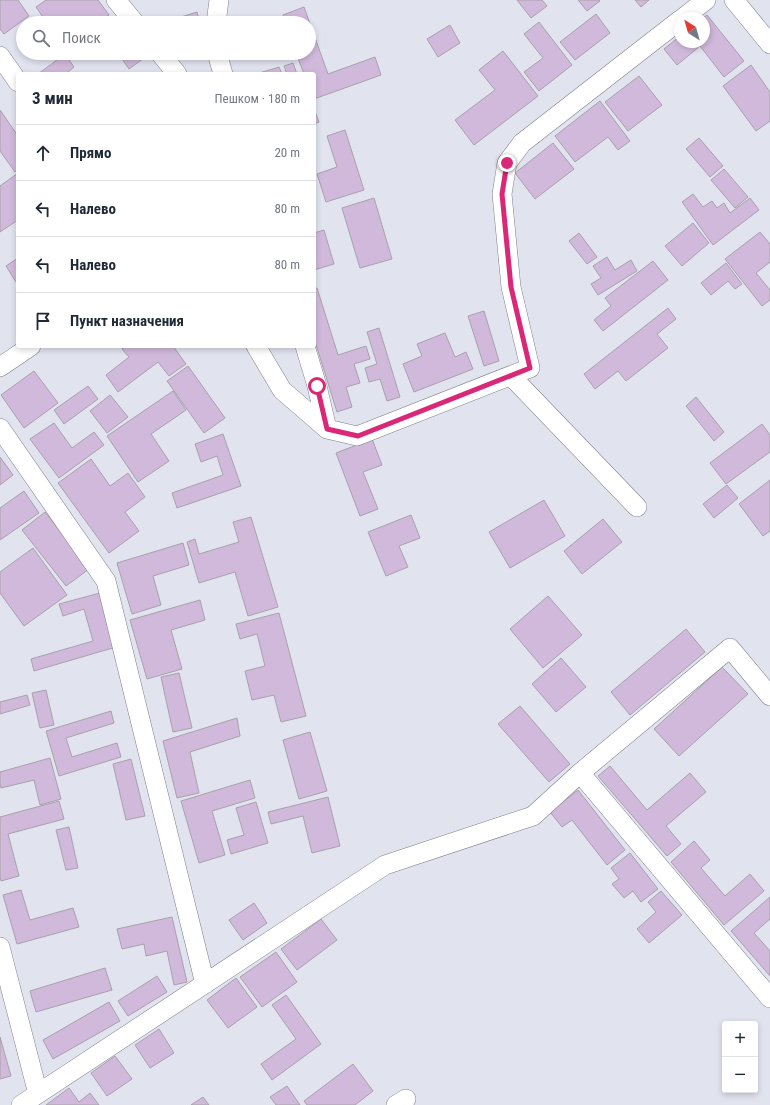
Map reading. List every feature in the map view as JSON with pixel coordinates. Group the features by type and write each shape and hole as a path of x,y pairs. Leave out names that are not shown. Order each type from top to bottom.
{"street":[{"path":"116,0 129,16"},
{"path":"217,16 219,0"},
{"path":"691,12 706,0"},
{"path":"734,0 770,44"},
{"path":"257,348 282,390 327,429 358,436 530,368 511,287 502,194 507,163 522,143 674,25"},
{"path":"0,56 16,79"},
{"path":"166,60 175,72"},
{"path":"219,60 222,72"},
{"path":"0,367 28,348"},
{"path":"306,348 317,386 327,429"},
{"path":"511,376 637,507"},
{"path":"0,428 106,581 205,984"},
{"path":"21,1105 385,865 533,816 580,773 730,648 770,696"},
{"path":"580,773 770,998"},
{"path":"0,947 38,1094"}],"building":[{"path":"0,0 18,0 29,16 16,16 16,25 4,34 0,29"},
{"path":"46,0 98,0 109,15 42,16 36,7"},
{"path":"517,0 542,0 547,6 531,18"},
{"path":"578,0 599,0 600,1 587,11"},
{"path":"635,0 649,0 641,7"},
{"path":"304,7 307,16 283,16"},
{"path":"197,12 198,16 184,16"},
{"path":"596,14 610,33 575,60 560,42"},
{"path":"710,19 744,61 724,77 702,48 710,48"},
{"path":"539,22 572,65 539,91 524,72 543,58 524,34"},
{"path":"450,25 460,43 438,57 427,39"},
{"path":"316,40 328,74 375,57 381,75 316,98 316,72 303,72 299,60 316,60"},
{"path":"674,41 674,48 698,48 677,65 664,49"},
{"path":"503,51 538,96 474,145 455,120 495,90 479,70"},
{"path":"57,60 69,60 74,67 68,72 41,72"},
{"path":"123,60 141,60 129,69"},
{"path":"293,63 296,72 286,72 284,66"},
{"path":"751,65 770,92 770,121 756,131 723,86"},
{"path":"279,67 281,72 263,72"},
{"path":"639,76 662,105 628,131 605,102"},
{"path":"600,101 630,141 618,150 608,137 575,162 555,136"},
{"path":"0,110 16,133 15,172 0,151"},
{"path":"316,114 319,122 316,123"},
{"path":"345,130 364,190 326,202 317,174 337,167 327,136"},
{"path":"699,138 723,166 710,177 686,149"},
{"path":"553,143 574,169 535,199 515,173"},
{"path":"724,169 748,197 735,208 711,180"},
{"path":"16,174 16,221 0,232 0,186"},
{"path":"693,194 703,207 712,201 717,208 724,203 730,213 750,198 759,210 713,245 682,202"},
{"path":"374,198 392,259 360,268 342,208"},
{"path":"693,223 709,243 682,266 665,246"},
{"path":"324,230 334,264 316,269 316,232"},
{"path":"760,232 770,244 770,262 756,273 770,290 770,300 762,306 725,259"},
{"path":"579,233 597,257 587,264 569,241"},
{"path":"607,257 615,270 631,260 637,271 598,295 591,284 601,278 593,266"},
{"path":"16,259 16,282 6,266"},
{"path":"653,261 668,280 603,331 594,320 611,306 605,298"},
{"path":"726,263 742,284 735,289 728,281 711,295 701,283"},
{"path":"316,288 338,355 366,346 370,359 354,364 360,383 346,387 352,407 337,412 316,344"},
{"path":"668,308 676,319 657,334 668,348 626,381 618,371 595,389 584,374"},
{"path":"484,311 499,361 484,366 468,316"},
{"path":"379,328 400,397 387,401 380,379 369,382 365,368 377,364 367,332"},
{"path":"445,333 455,357 466,352 473,369 414,392 403,364 422,356 417,344"},
{"path":"174,348 186,364 169,376 158,362 118,392 106,375 129,357 122,349"},
{"path":"188,366 225,418 204,433 167,381"},
{"path":"34,371 58,403 24,428 1,395"},
{"path":"88,386 98,399 64,424 54,410"},
{"path":"173,391 186,410 151,434 169,461 138,482 107,436"},
{"path":"110,395 128,417 107,433 90,411"},
{"path":"696,397 724,432 714,441 686,406"},
{"path":"54,423 72,448 94,432 104,445 59,478 30,439"},
{"path":"762,424 770,435 770,452 726,484 710,463"},
{"path":"223,434 241,486 177,508 172,493 223,475 217,456 201,462 195,444"},
{"path":"372,439 382,465 363,472 378,509 360,516 336,453"},
{"path":"0,457 13,475 0,485"},
{"path":"91,459 110,486 128,473 145,497 125,512 139,531 109,553 58,483"},
{"path":"770,480 770,531 763,536 739,504"},
{"path":"727,485 738,498 714,518 703,504"},
{"path":"24,491 39,513 0,540 0,508"},
{"path":"544,500 565,536 510,568 489,532"},
{"path":"45,512 89,569 66,586 22,530"},
{"path":"411,515 420,538 399,546 408,567 386,576 368,532"},
{"path":"251,517 278,607 248,616 235,572 199,583 187,542 195,539 199,554 239,542 233,522"},
{"path":"603,519 622,542 582,574 564,551"},
{"path":"183,543 189,565 153,576 161,605 132,614 117,563"},
{"path":"33,548 67,595 24,626 0,593 0,572"},
{"path":"100,593 116,647 34,671 31,659 93,641 84,609 63,616 59,604"},
{"path":"548,596 582,635 543,668 510,629"},
{"path":"200,600 205,620 171,630 182,669 147,679 130,620"},
{"path":"279,613 306,716 281,722 274,695 252,700 245,671 265,666 257,634 240,639 236,624"},
{"path":"686,629 705,652 630,715 611,692"},
{"path":"561,658 586,687 556,712 532,684"},
{"path":"722,667 748,694 679,756 654,729"},
{"path":"179,673 192,728 173,732 161,677"},
{"path":"46,690 54,725 40,728 32,693"},
{"path":"27,695 30,705 0,714 0,702"},
{"path":"520,706 570,764 549,782 498,724"},
{"path":"111,711 114,723 66,738 72,757 117,743 121,757 59,776 46,731"},
{"path":"237,718 240,736 190,752 199,793 177,798 163,741"},
{"path":"310,732 327,791 299,799 283,740"},
{"path":"50,758 61,799 40,805 34,780 1,788 0,772"},
{"path":"131,759 145,816 126,820 113,764"},
{"path":"610,766 647,810 690,773 706,792 666,826 681,844 667,856 598,776"},
{"path":"250,780 255,798 212,811 225,855 199,863 181,801"},
{"path":"578,790 625,850 607,865 572,820 562,827 550,812"},
{"path":"328,797 340,846 312,853 303,816 271,824 268,812"},
{"path":"59,801 64,819 8,834 19,876 1,881 0,817"},
{"path":"256,802 268,843 231,854 227,840 244,835 236,808"},
{"path":"69,827 78,868 66,870 56,830"},
{"path":"694,841 710,860 701,868 725,896 750,874 764,891 724,925 671,862"},
{"path":"630,853 658,889 641,902 633,891 624,898 612,884 619,879 611,868"},
{"path":"21,890 30,920 73,908 79,927 17,944 3,895"},
{"path":"661,891 682,915 649,943 637,929 656,912 648,902"},
{"path":"770,897 770,919 754,933 770,951 770,976 731,931"},
{"path":"254,903 267,923 243,940 229,920"},
{"path":"172,917 187,982 174,985 167,951 146,956 144,944 122,949 117,929"},
{"path":"321,919 337,940 297,970 281,949"},
{"path":"276,952 297,982 262,1007 240,977"},
{"path":"105,968 112,990 36,1012 30,991"},
{"path":"157,976 167,992 128,1016 118,1001"},
{"path":"236,978 257,1007 228,1028 207,1000"},
{"path":"286,995 321,1044 272,1080 261,1064 296,1039 272,1005"},
{"path":"109,1002 120,1021 53,1059 43,1040"},
{"path":"159,1029 174,1053 150,1068 135,1045"},
{"path":"0,1037 11,1076 0,1079"},
{"path":"115,1056 132,1079 107,1096 91,1073"},
{"path":"353,1064 373,1091 355,1105 307,1105 304,1101"},
{"path":"287,1086 300,1105 276,1105 270,1097"},
{"path":"69,1088 79,1102 90,1093 99,1105 46,1105"},
{"path":"203,1097 209,1105 191,1105"}],"route":[{"path":"317,386 327,429 358,436 530,368 511,287 502,194 507,163"}]}
